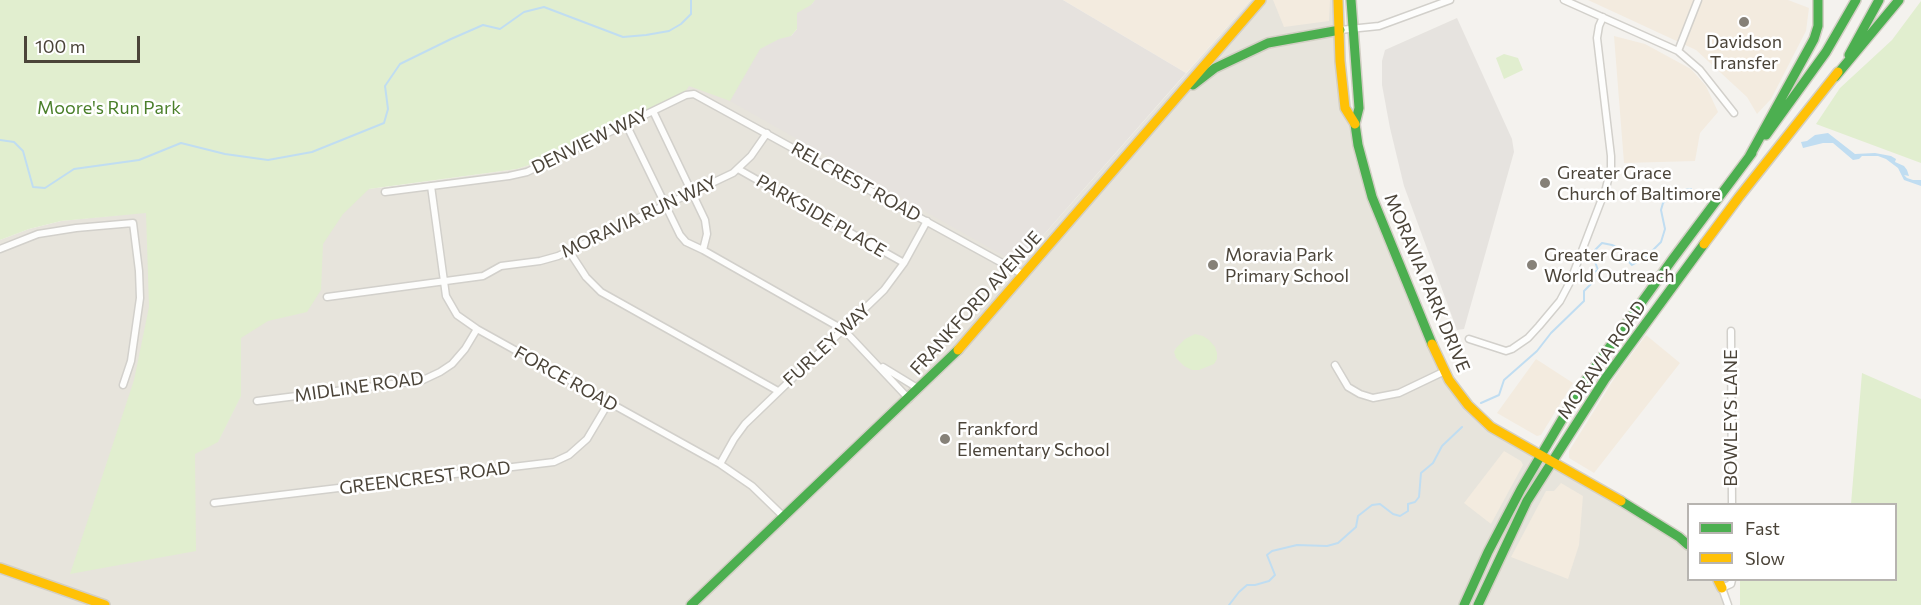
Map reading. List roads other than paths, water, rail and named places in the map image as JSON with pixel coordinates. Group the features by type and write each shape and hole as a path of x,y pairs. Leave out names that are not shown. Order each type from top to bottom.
{"main road":[{"name":"FRANKFORD AVENUE","path":"691,605 962,346 1261,0"},
{"name":"MORAVIA PARK DRIVE","path":"1338,0 1340,61 1345,108 1355,123"},
{"name":"MORAVIA PARK DRIVE","path":"1351,0 1359,108 1355,123 1358,144 1372,196 1423,325 1459,395 1491,427 1670,531 1687,544"},
{"path":"1749,157 1815,39 1818,26 1818,0"},
{"name":"MORAVIA ROAD","path":"1464,605 1493,541 1540,455 1583,384 1826,52 1856,0"},
{"name":"MORAVIA ROAD","path":"1478,605 1527,501 1612,369 1739,197 1835,77 1859,39 1879,0"},
{"path":"1835,77 1899,0"},
{"path":"1182,94 1215,68 1244,53 1281,39 1340,30"},
{"path":"1213,56 1223,57 1244,53"},
{"path":"0,568 105,605"}],"street":[{"path":"1340,30 1379,26 1450,0"},
{"path":"1564,0 1678,51 1700,70 1734,113"},
{"path":"1678,51 1698,0"},
{"path":"1469,339 1506,351 1512,349 1528,338 1539,326 1560,301 1570,282 1606,188 1611,168 1597,45 1597,31 1603,17"},
{"name":"RELCREST ROAD","path":"686,95 699,96 1024,275"},
{"name":"DENVIEW WAY","path":"385,192 509,176 527,171 686,95"},
{"path":"653,111 705,220 706,234 703,250"},
{"path":"626,124 680,235 686,242 844,330 909,399"},
{"name":"MORAVIA RUN WAY","path":"327,297 483,276 501,266 549,259 738,169 756,150 767,133"},
{"name":"PARKSIDE PLACE","path":"738,169 904,263"},
{"name":"FORCE ROAD","path":"430,186 446,296 457,315 477,329 720,464 752,486 784,517"},
{"name":"FURLEY WAY","path":"720,464 741,428 884,290 904,263 927,221"},
{"path":"0,249 38,234 133,223 140,298 131,361 123,385"},
{"path":"569,251 586,278 601,292 778,391"},
{"name":"MIDLINE ROAD","path":"256,401 423,380 452,364 465,349 477,329"},
{"name":"BOWLEYS LANE","path":"1731,331 1732,503"},
{"path":"875,362 919,389"},
{"path":"1335,365 1348,387 1373,398 1399,393 1445,371"},
{"name":"GREENCREST ROAD","path":"213,503 554,462 568,455 587,439 609,402"},
{"path":"1720,584 1728,605"}],"water":[{"path":"1828,133 1855,154 1875,153 1891,156 1896,159 1895,162 1907,170 1909,176 1904,175 1907,178 1921,180 1921,186 1904,180 1898,168 1878,156 1862,156 1853,160 1833,143 1803,148 1801,142 1815,135"}],"waterway":[{"path":"0,140 14,142 23,151 33,187 45,188 74,169 139,160 181,143 225,154 268,160 312,152 384,123 388,109 385,86 400,64 483,25 500,29 524,12 544,7 623,37 646,35 669,31 681,24 691,14 691,0"},
{"path":"1481,403 1499,395 1504,380 1537,351 1551,333 1584,301 1584,291 1594,281 1591,274 1598,270 1594,259 1595,250 1602,243 1612,245 1621,249 1632,265 1646,257 1661,242 1665,229 1661,210 1663,203 1678,191 1691,189"},
{"path":"1229,605 1247,585 1269,581 1275,575 1267,555 1272,551 1297,545 1327,546 1338,543 1356,527 1358,516 1372,505 1380,504 1393,514 1400,516 1408,511 1408,504 1415,502 1419,497 1421,473 1433,463 1442,446 1462,427"}],"place":[{"name":"Davidson Transfer","path":"1744,22"},
{"name":"Greater Grace Church of Baltimore","path":"1545,183"},
{"name":"Moravia Park Primary School","path":"1213,265"},
{"name":"Greater Grace World Outreach","path":"1532,265"},
{"name":"Frankford Elementary School","path":"945,439"}],"park label":[{"name":"Moore's Run Park","path":"109,108"}]}
